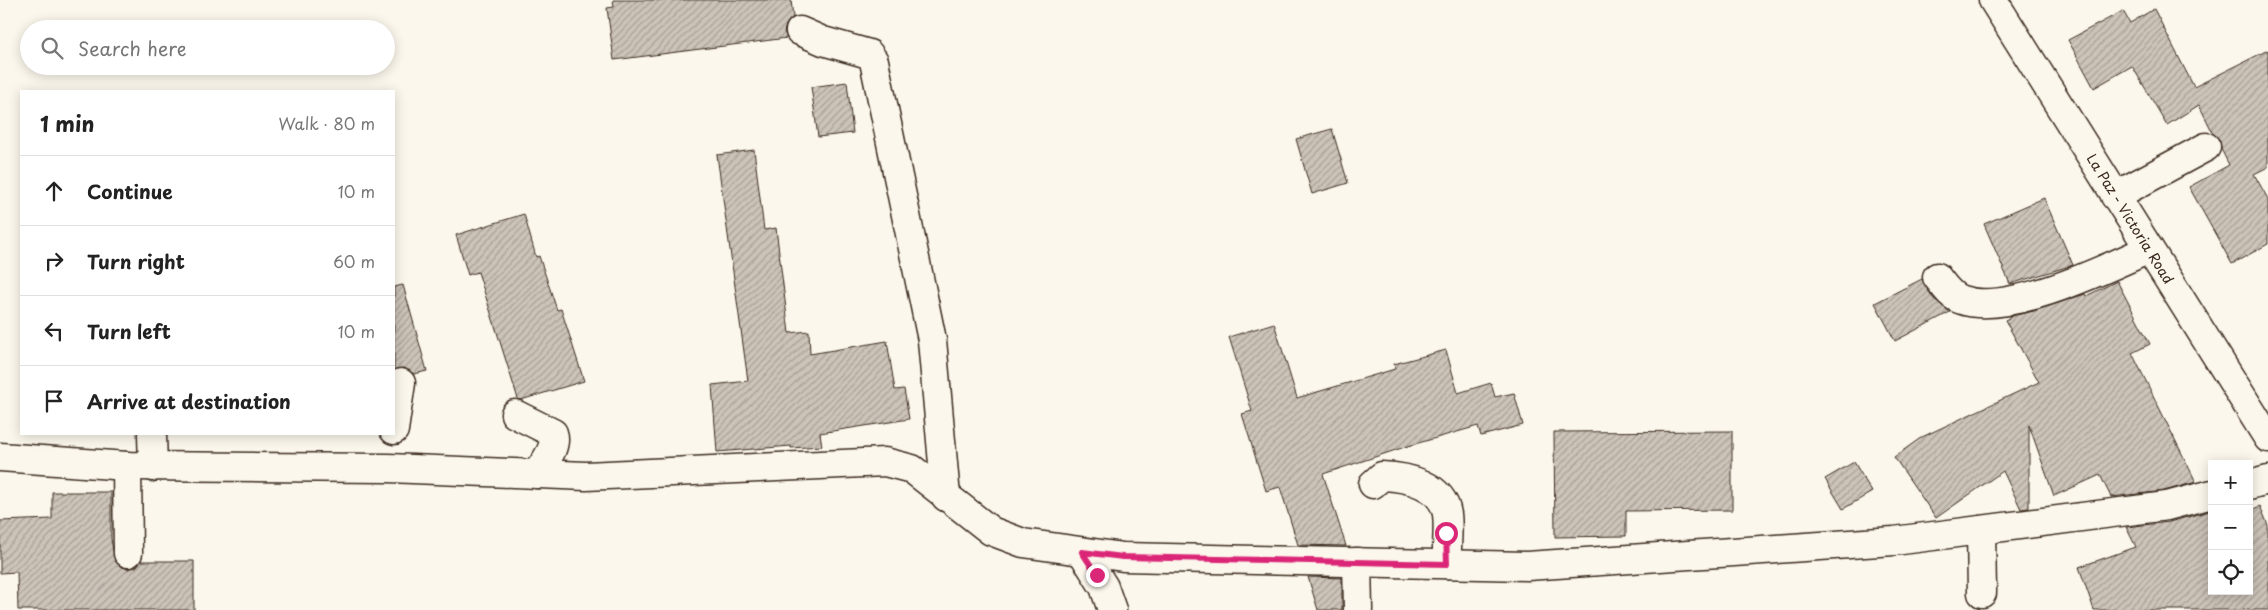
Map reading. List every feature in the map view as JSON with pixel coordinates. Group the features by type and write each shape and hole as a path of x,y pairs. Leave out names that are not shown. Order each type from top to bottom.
{"street":[{"name":"La Paz - Victoria Road","path":"1993,0 2268,438"},
{"path":"800,31 824,41 868,54 874,61 932,340 946,497"},
{"path":"2115,196 2206,147"},
{"path":"1937,277 1951,294 1960,300 1976,304 1997,302 2079,281 2148,249"},
{"path":"395,425 401,383"},
{"path":"515,414 553,433 555,438 553,446 537,474"},
{"path":"128,553 140,467 152,435"},
{"path":"388,468 394,435"},
{"path":"0,457 140,467 388,468 586,476 885,462 912,469 991,531 1023,543 1123,557 1527,566 1894,541 2167,506 2208,495"},
{"path":"1373,484 1382,476 1401,476 1422,483 1440,498 1447,513 1447,564"},
{"path":"2253,484 2268,480"},
{"path":"1981,530 1982,593"},
{"path":"1082,552 1104,587 1112,610"},
{"path":"1357,562 1358,610"}],"building":[{"path":"613,0 791,0 793,17 786,25 784,32 787,38 614,60 607,8 614,7"},
{"path":"2154,9 2194,87 2268,50 2268,167 2254,174 2268,199 2268,244 2232,264 2189,187 2229,165 2221,149 2220,140 2213,133 2199,105 2167,125 2132,66 2094,88 2068,40 2123,11 2130,23"},
{"path":"847,82 853,133 818,137 811,87"},
{"path":"1332,129 1348,183 1312,194 1296,139"},
{"path":"754,150 764,230 776,228 789,333 809,331 810,354 887,341 895,390 904,389 909,419 820,433 822,446 791,448 791,446 717,452 712,385 748,381 717,155"},
{"path":"2044,198 2073,265 2010,284 1984,224"},
{"path":"524,214 536,257 539,256 557,310 561,309 584,381 521,400 518,399 478,272 468,275 456,235"},
{"path":"1922,279 1933,298 1950,312 1895,341 1875,303"},
{"path":"2117,281 2150,344 2132,353 2196,482 2164,491 2111,497 2100,475 2054,496 2029,425 2029,508 2021,509 2003,471 1936,518 1894,457 1922,437 2039,382 2005,320 2015,315 2034,311 2085,294 2086,296"},
{"path":"403,285 427,371 414,374 404,368 395,370 395,287"},
{"path":"1274,323 1297,398 1395,369 1394,364 1446,350 1458,393 1491,383 1495,397 1514,393 1523,425 1481,436 1478,426 1408,446 1323,474 1346,546 1298,545 1280,487 1266,491 1242,414 1252,411 1229,337"},
{"path":"1732,431 1732,510 1626,511 1626,536 1555,537 1554,432"},
{"path":"1854,462 1872,492 1843,509 1825,479"},
{"path":"52,492 111,492 111,539 115,561 120,566 128,569 136,567 141,561 194,561 194,610 18,610 17,572 0,573 0,521 52,519"},
{"path":"2260,506 2268,525 2268,610 2094,610 2079,567 2136,547 2126,527 2169,522 2208,512 2208,595 2253,595 2253,509"},
{"path":"1308,577 1342,578 1342,610 1318,610"}],"route":[{"path":"1097,575 1082,552 1123,557 1447,564 1446,533"}]}
